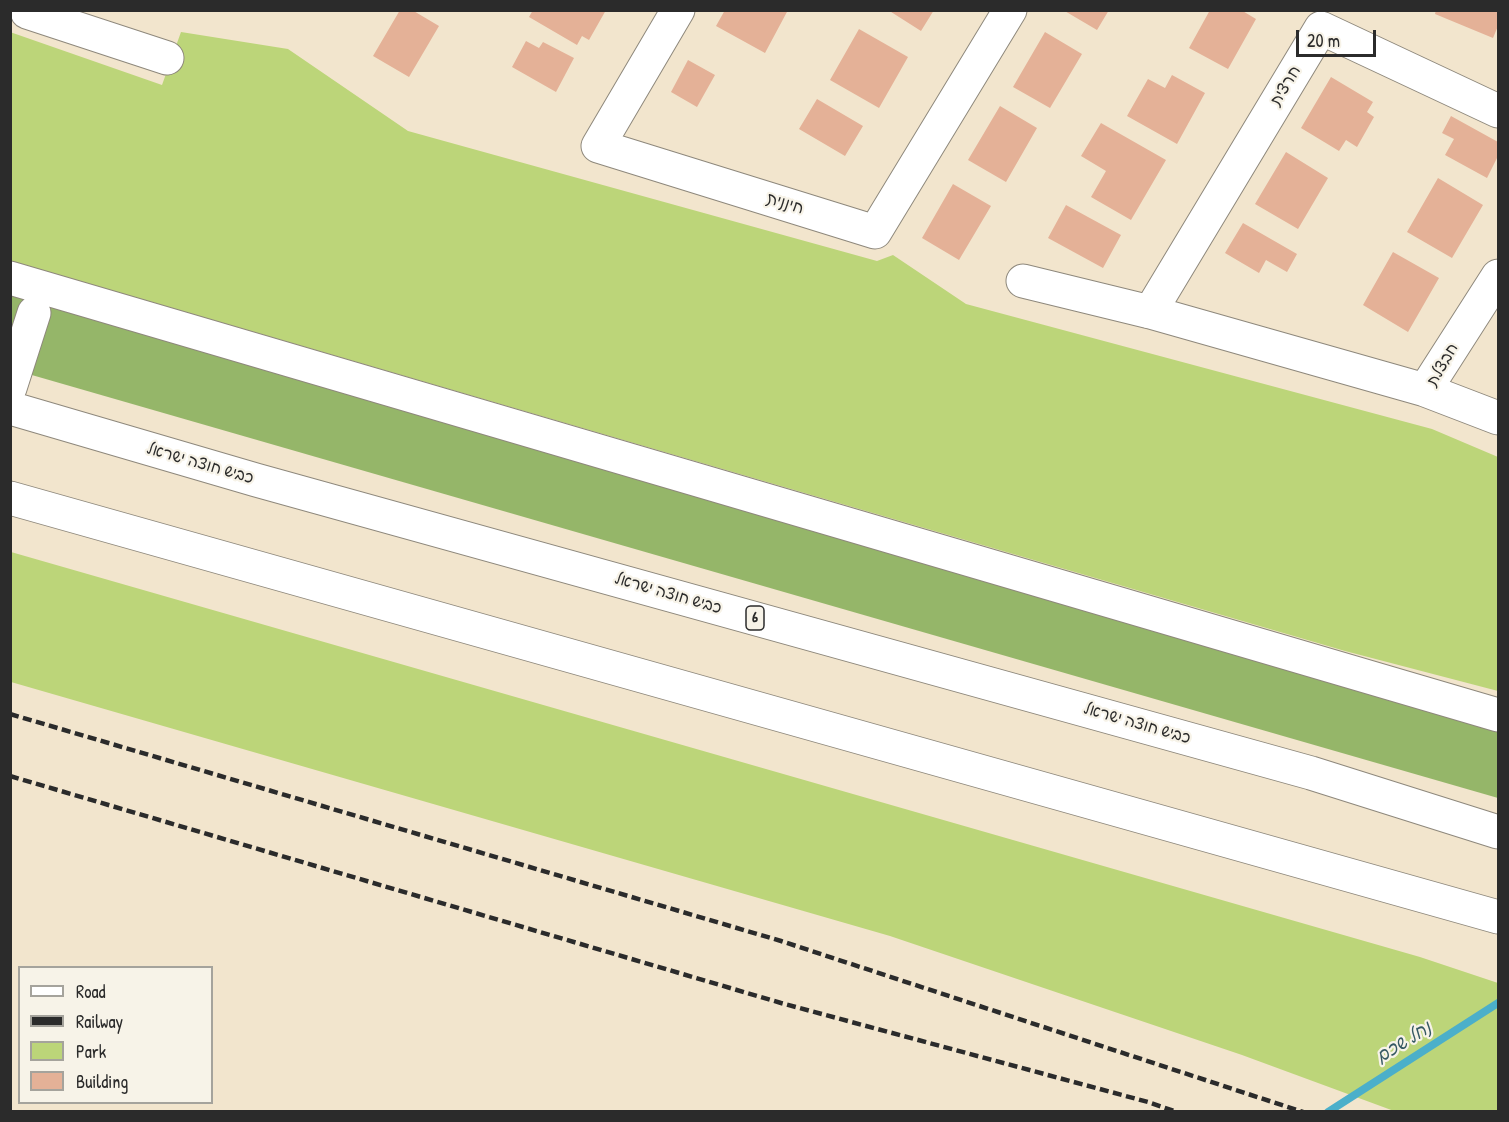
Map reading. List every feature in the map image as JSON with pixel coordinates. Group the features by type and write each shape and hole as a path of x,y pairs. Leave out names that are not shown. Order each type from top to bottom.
{"main road":[{"path":"27,10 27,12 167,58"},
{"name":"חיננית","path":"678,10 598,146 875,232 1010,10"},
{"name":"חרצית","path":"1149,312 1321,28 1498,111"},
{"name":"חבצלת","path":"1498,276 1425,390 1498,418"},
{"path":"10,278 1498,715"},
{"path":"1023,281 1149,312 1425,390"},
{"path":"10,388 34,313"},
{"name":"כביש חוצה ישראל","path":"10,408 256,480 1311,773 1498,832"},
{"path":"10,498 1498,917"}],"green space":[{"path":"10,32 162,85 181,32 288,49 408,131 877,261 893,255 966,304 1432,429 1498,457 1498,691 1345,651 11,261"},
{"path":"10,278 1498,715 1498,798 11,369"},
{"path":"11,552 1420,957 1498,983 1498,1111 1394,1111 1242,1055 890,936 11,682"}],"building":[{"path":"400,10 412,10 439,26 409,77 373,56"},
{"path":"533,10 606,10 589,40 582,36 577,45 529,17"},
{"path":"725,10 788,10 765,53 716,26"},
{"path":"888,10 934,10 921,31"},
{"path":"1063,10 1109,10 1097,30"},
{"path":"1210,10 1241,10 1256,19 1228,69 1189,48"},
{"path":"1436,10 1498,10 1498,26 1493,38 1435,14"},
{"path":"859,29 908,57 879,108 830,80"},
{"path":"1045,32 1082,54 1050,108 1013,87"},
{"path":"526,41 539,48 543,42 574,58 556,92 512,67"},
{"path":"688,60 715,75 697,107 671,92"},
{"path":"1172,75 1205,93 1177,144 1127,116 1148,79 1165,88"},
{"path":"1331,77 1373,102 1367,112 1374,117 1357,147 1346,140 1339,151 1301,128"},
{"path":"817,99 863,126 845,156 799,129"},
{"path":"1000,106 1037,128 1006,182 968,160"},
{"path":"1451,116 1498,142 1498,156 1487,178 1445,155 1454,139 1442,133"},
{"path":"1101,123 1166,160 1131,220 1091,197 1106,171 1081,156"},
{"path":"1286,152 1328,178 1298,229 1255,204"},
{"path":"1438,178 1483,205 1452,258 1407,232"},
{"path":"953,184 991,206 959,260 922,238"},
{"path":"1066,205 1121,235 1103,268 1048,238"},
{"path":"1243,223 1297,254 1287,272 1266,260 1259,273 1225,253"},
{"path":"1393,252 1439,278 1408,332 1363,305"}],"waterway":[{"name":"נחל שכם","path":"1328,1112 1498,1003"}],"railway":[{"path":"10,714 781,941 1303,1112"},
{"path":"10,776 781,1003 1148,1102 1177,1112"}]}
